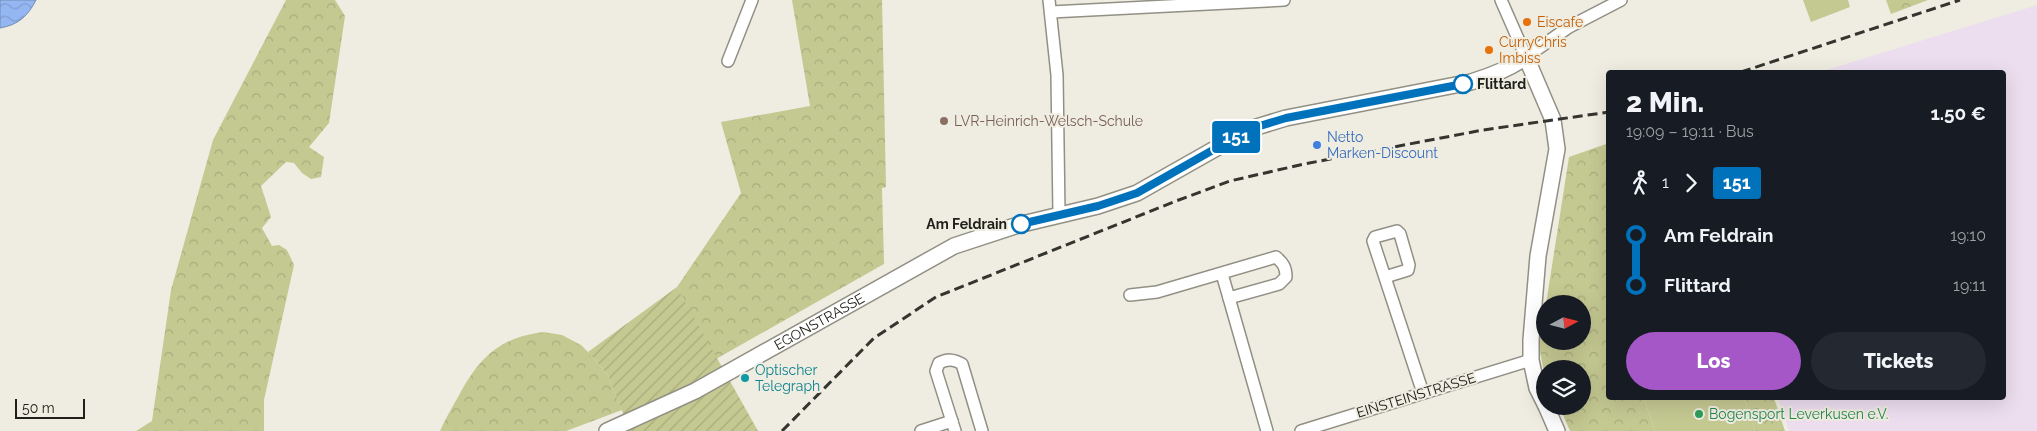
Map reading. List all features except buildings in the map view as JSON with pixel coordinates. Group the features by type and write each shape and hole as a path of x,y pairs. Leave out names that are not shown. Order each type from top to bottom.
{"street":[{"path":"728,61 752,0"},
{"path":"1049,0 1057,75 1059,214"},
{"path":"1051,12 1169,3 1284,0"},
{"path":"1501,0 1553,120 1557,149 1538,256 1530,340 1531,360 1536,380"},
{"path":"1526,57 1569,27 1621,0"},
{"name":"EGONSTRASSE","path":"607,431 695,392 954,246 1018,225 1098,206 1137,193 1250,129 1286,118 1471,82 1492,76 1514,66 1526,57"},
{"path":"1130,295 1157,292 1276,257 1284,264 1286,277 1279,284 1229,298"},
{"path":"1222,274 1267,431"},
{"path":"1385,277 1423,393"},
{"path":"921,431 954,426 936,371 939,363 947,360 955,360 962,364 982,431"},
{"name":"EINSTEINSTRASSE","path":"1301,431 1531,360"},
{"path":"1550,415 1557,431"}],"shaded area":[{"path":"2037,5 2037,431 1789,431 1779,400 2006,400 2006,70 1826,70"}],"green space":[{"path":"286,0 335,0 345,16 329,123 309,147 324,157 321,177 311,179 302,173 294,163 286,162 261,186 271,217 262,228 272,246 279,245 287,250 294,265 264,400 264,431 136,431 152,421 171,290 213,140"},
{"path":"792,0 882,0 886,187 882,188 884,264 716,359 677,287 741,193 721,122 810,106"},
{"path":"1803,0 1848,0 1850,7 1811,22"},
{"path":"1886,0 1928,0 1891,14"},
{"path":"1606,144 1606,400 1645,400 1655,431 1570,431 1563,415 1591,415 1591,360 1542,360 1540,350 1591,350 1591,295 1547,295 1569,157"},
{"path":"677,287 758,431 615,431 628,426 608,375 588,352"},
{"path":"543,332 562,335 581,345 608,375 622,410 566,431 440,431 466,383 482,361 502,345 514,339"},
{"name":"Bogensport Leverkusen e.V.","path":"1645,400 1745,400 1755,431 1655,431"},
{"path":"1745,400 1775,400 1785,431 1755,431"}],"water":[{"path":"0,0 36,0 30,11 22,19 12,25 0,28"}],"railway":[{"path":"1747,70 1960,0"},
{"path":"782,431 874,338 936,297 1176,201 1230,181 1304,164 1483,130 1606,112"}],"bus line":[{"name":"151","path":"1021,224 1098,206 1137,193 1250,129 1286,118 1463,84"}],"place":[{"name":"Eiscafe","path":"1527,22"},
{"name":"CurryChris Imbiss","path":"1489,50"},
{"name":"Flittard","path":"1463,84"},
{"name":"LVR-Heinrich-Welsch-Schule","path":"944,121"},
{"name":"Netto Marken-Discount","path":"1317,145"},
{"name":"Am Feldrain","path":"1021,224"},
{"name":"Optischer Telegraph","path":"745,378"},
{"name":"Bogensport Leverkusen e.V.","path":"1699,414"}]}
